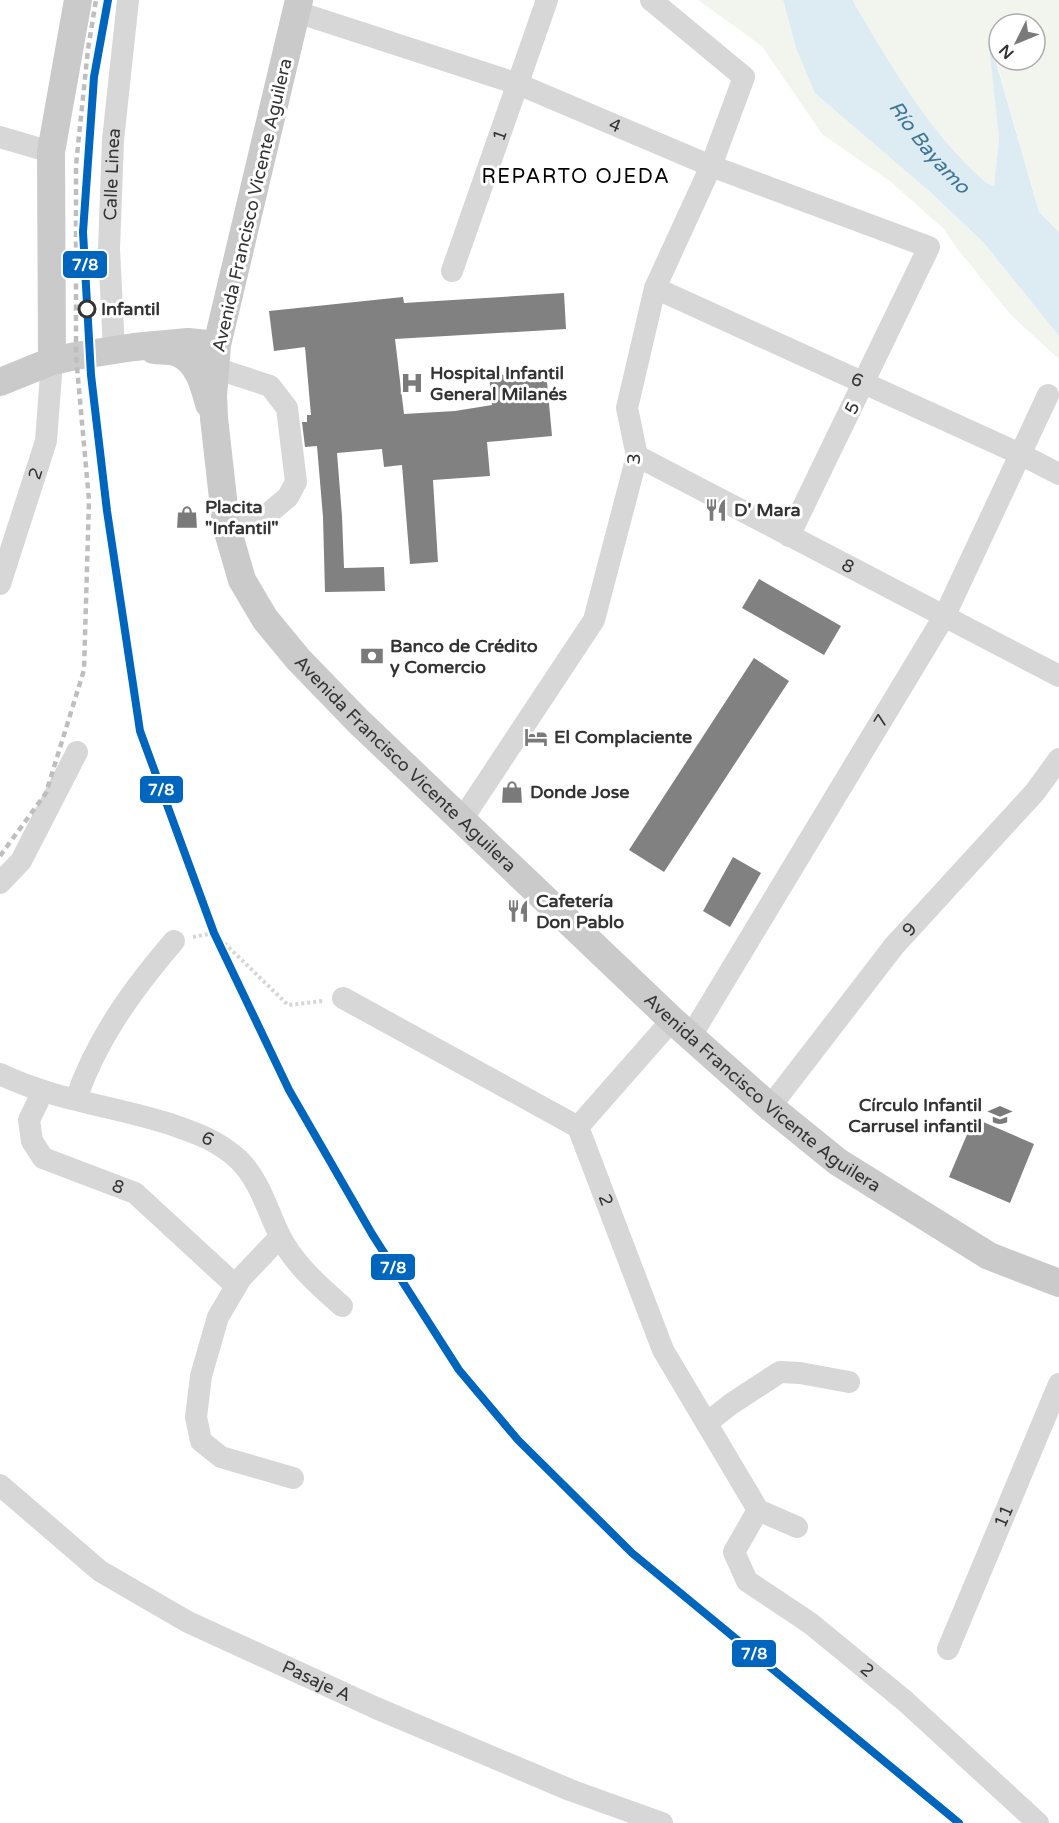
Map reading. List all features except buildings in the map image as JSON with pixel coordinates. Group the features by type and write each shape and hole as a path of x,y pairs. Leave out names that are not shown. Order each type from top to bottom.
{"main road":[{"path":"52,361 51,152 78,0"},
{"name":"Avenida Francisco Vicente Aguilera","path":"298,6 216,356 213,418 225,525 242,580 265,619 298,659 358,721 463,818 682,1028 770,1107 838,1162 918,1213 989,1256 1059,1283"},
{"path":"0,382 52,361 124,349 188,342 216,356"},
{"path":"124,349 178,353 193,364 201,375 213,418"}],"street":[{"name":"Calle Linea","path":"124,349 109,249 113,140 128,0"},
{"name":"1","path":"452,271 547,0"},
{"name":"3","path":"463,818 594,620 637,456 627,408 655,288 711,166 744,77 651,0"},
{"name":"4","path":"298,6 518,84 711,166 929,247"},
{"path":"0,137 51,152"},
{"name":"5","path":"789,536 929,247"},
{"name":"6","path":"655,288 1020,454 1059,474"},
{"path":"216,356 270,386 287,408 296,482 288,498 269,513 225,525"},
{"name":"2","path":"0,584 46,441 52,361"},
{"name":"7","path":"578,1127 682,1028 945,615 1048,396"},
{"name":"8","path":"637,456 1059,676"},
{"path":"0,883 21,861 77,752"},
{"name":"9","path":"770,1107 894,946 1035,792 1059,759"},
{"path":"76,1099 86,1071 111,1023 174,941"},
{"path":"343,998 578,1127"},
{"name":"6","path":"0,1074 43,1091 143,1115 206,1136 238,1160 261,1191 280,1237 313,1281 342,1305"},
{"name":"8","path":"43,1091 29,1120 32,1141 44,1158 135,1193 236,1286"},
{"name":"2","path":"578,1127 663,1350 758,1510 734,1552 747,1581 810,1623 905,1701 1038,1823"},
{"path":"280,1237 241,1278 218,1317 201,1376 196,1417 201,1441 221,1457 292,1478"},
{"path":"707,1423 731,1404 780,1372 800,1373 849,1382"},
{"name":"11","path":"948,1649 1059,1384"},
{"name":"Pasaje A","path":"0,1485 100,1571 188,1622 376,1708 570,1790 662,1823"},
{"path":"758,1510 797,1527"}],"path":[{"path":"174,941 214,933 288,1005 343,998"}],"shaded area":[{"path":"698,0 783,0 796,48 927,189 984,243 1059,336 1059,359 1010,314 944,229 891,182 822,134 762,46"},
{"path":"783,0 811,0 842,55 918,149 994,186 999,138 992,72 999,72 1039,212 1059,232 1059,336 984,243 927,189 815,93 796,48"},
{"path":"811,0 1059,0 1059,232 1039,212 999,72 1047,72 1047,12 987,12 987,72 993,72 999,138 994,186 918,149 842,55"}],"waterway":[{"name":"Río Bayamo","path":"830,0 876,78 911,128 929,152 971,195"}],"railway":[{"path":"0,856 46,793 84,670 89,500 76,356 76,165 88,49 96,0"}],"transit line":[{"name":"7/8","path":"108,0 94,77 83,232 91,375 107,511 140,731 214,933 289,1090 372,1234 459,1370 518,1440 632,1553 959,1823"}],"place":[{"name":"Infantil","path":"87,309"},
{"name":"Hospital Infantil General Milanés","path":"412,383"},
{"name":"D' Mara","path":"716,510"},
{"name":"Placita \"Infantil\"","path":"187,517"},
{"name":"Banco de Crédito y Comercio","path":"372,656"},
{"name":"El Complaciente","path":"536,737"},
{"name":"Donde Jose","path":"512,792"},
{"name":"Cafetería Don Pablo","path":"518,911"},
{"name":"Círculo Infantil Carrusel infantil","path":"1000,1115"}],"district":[{"name":"REPARTO OJEDA","path":"576,177"}]}
